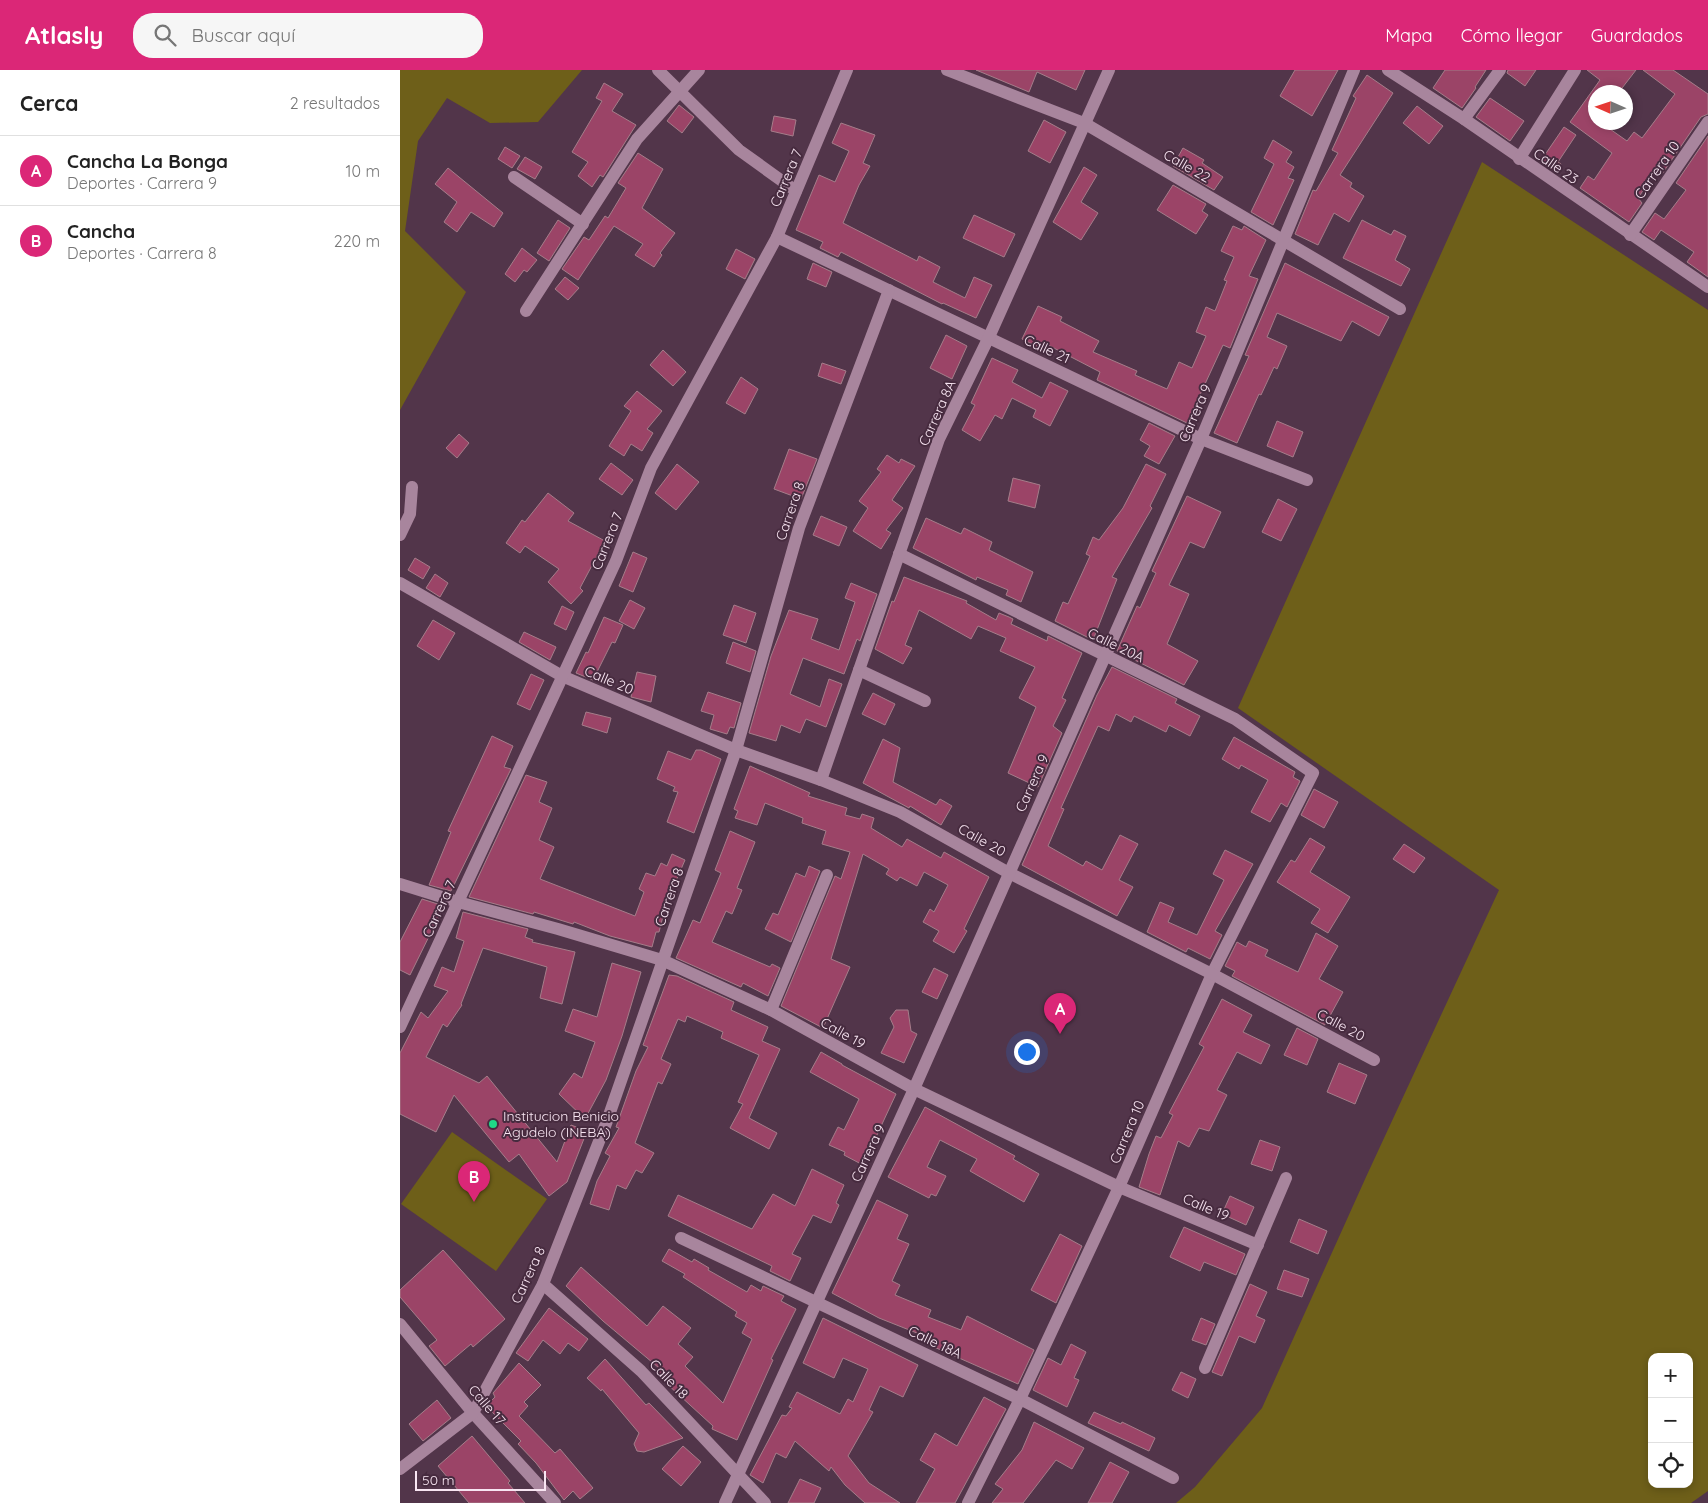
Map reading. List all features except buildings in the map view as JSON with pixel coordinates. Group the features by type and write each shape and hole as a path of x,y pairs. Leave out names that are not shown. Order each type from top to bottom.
{"street":[{"path":"658,70 739,150 796,191"},
{"path":"526,311 636,139 699,70"},
{"name":"Carrera 7","path":"400,1027 616,561 651,468 777,237 847,70"},
{"name":"Calle 22","path":"947,70 1084,123 1400,309"},
{"name":"Carrera 8A","path":"821,780 939,439 988,337 1109,70"},
{"name":"Carrera 9","path":"725,1503 739,1476 816,1301 914,1089 1201,438 1354,70"},
{"name":"Calle 23","path":"1388,70 1464,119 1519,159 1708,287"},
{"path":"1464,119 1500,70"},
{"path":"1519,159 1575,70"},
{"name":"Carrera 10","path":"1630,235 1708,122"},
{"path":"514,177 583,224"},
{"name":"Calle 21","path":"777,237 1201,438 1307,480"},
{"name":"Carrera 8","path":"400,1469 474,1413 543,1284 608,1122 662,960 736,750 799,528 888,290"},
{"path":"400,535 410,514 412,487"},
{"name":"Calle 20A","path":"900,554 1234,719 1313,773"},
{"name":"Calle 20","path":"400,583 562,676 736,750 821,780 900,812 1009,873 1212,974 1374,1060"},
{"path":"859,670 925,701"},
{"name":"Carrera 10","path":"968,1503 1020,1399 1120,1188 1212,974 1313,773"},
{"path":"771,1010 827,875"},
{"name":"Calle 19","path":"400,884 662,960 771,1010 914,1089 1120,1188 1258,1245"},
{"path":"1205,1368 1286,1178"},
{"name":"Calle 18A","path":"681,1238 1020,1399 1173,1478"},
{"name":"Calle 18","path":"543,1284 641,1371 765,1503"},
{"name":"Calle 17","path":"400,1324 474,1413 555,1503"}],"shaded area":[{"path":"400,70 582,70 538,122 490,123 447,98 418,141 405,231 466,292 400,410"},
{"path":"1482,162 1708,310 1708,1491 1691,1503 1176,1503 1195,1487 1262,1408 1366,1177 1499,890 1238,708"},
{"path":"452,1132 547,1199 496,1271 401,1204"}],"place":[{"name":"Cancha La Bonga","path":"1060,1034"},
{"name":"Institucion Benicio Agudelo (INEBA)","path":"493,1124"},
{"name":"Cancha","path":"474,1202"}]}
